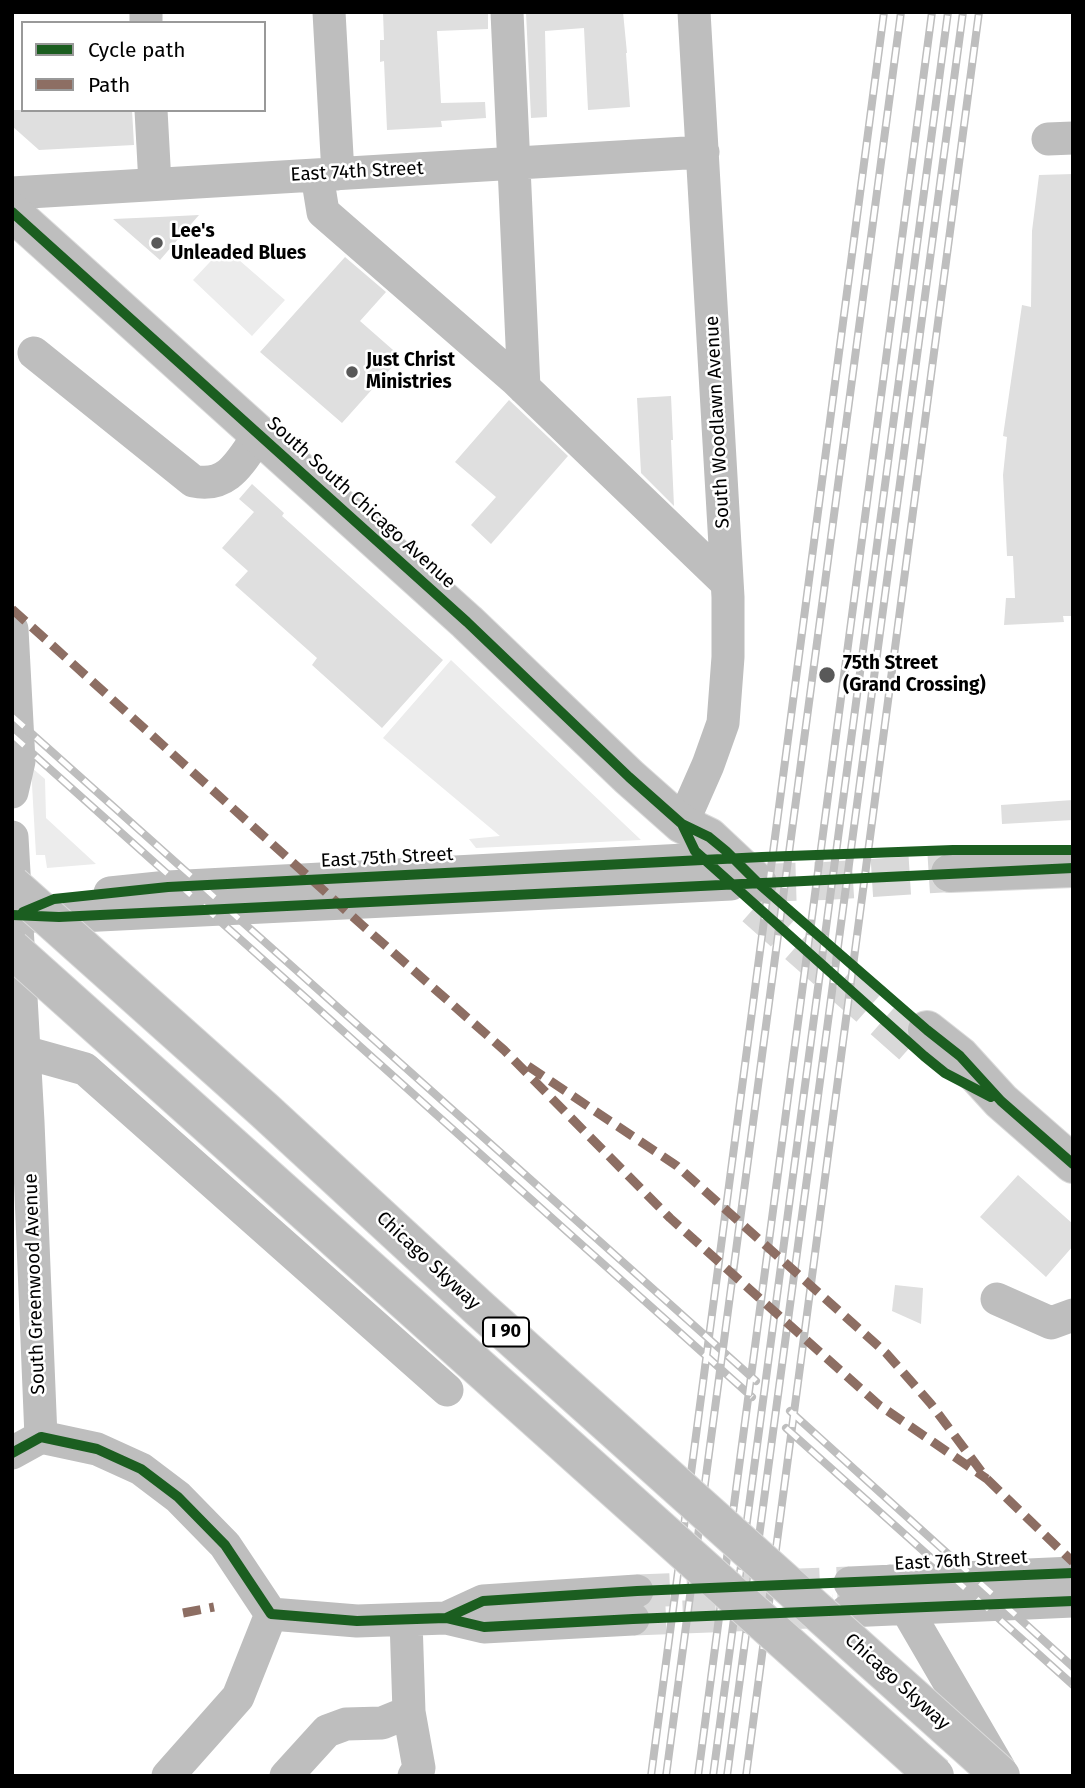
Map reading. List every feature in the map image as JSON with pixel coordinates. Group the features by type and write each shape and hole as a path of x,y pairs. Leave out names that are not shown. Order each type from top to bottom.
{"main road":[{"name":"South South Chicago Avenue","path":"12,212 467,622 682,824 695,851 740,875"},
{"path":"1073,850 952,862 1073,868"},
{"name":"I 90","path":"13,916 935,1776"},
{"name":"Chicago Skyway","path":"13,916 264,1110 481,1310 1002,1776"},
{"path":"925,1043 945,1073 1001,1101 1073,1164"}],"street":[{"path":"329,12 328,174 323,212 524,388 727,583"},
{"path":"508,12 524,388"},
{"name":"South Woodlawn Avenue","path":"682,824 723,723 728,657 727,583 694,12"},
{"path":"151,112 155,184"},
{"name":"East 74th Street","path":"12,193 703,152"},
{"path":"34,353 193,481 205,483 227,476 259,435"},
{"path":"12,629 19,761 12,792"},
{"name":"South Greenwood Avenue","path":"12,837 13,916 24,1052 25,1331 41,1437"},
{"name":"East 75th Street","path":"13,916 54,899 169,887 740,875"},
{"path":"24,1052 85,1069 447,1390"},
{"path":"997,1299 1051,1323 1073,1315"},
{"path":"12,1452 41,1437 97,1449 141,1469 178,1497 225,1545 271,1614"},
{"name":"East 76th Street","path":"898,1595 1073,1573"},
{"path":"898,1595 1002,1776"},
{"name":"East 76th Street","path":"849,1597 898,1595 1073,1601"},
{"path":"271,1614 357,1622 446,1618 483,1601 635,1605"},
{"path":"168,1776 238,1697 271,1614"},
{"path":"406,1620 409,1712 419,1768 414,1776"},
{"path":"286,1776 327,1731 346,1724 382,1723 409,1712"}],"shaded area":[{"path":"224,247 285,300 252,336 193,280"},
{"path":"451,660 641,840 476,848 469,839 500,836 383,738"},
{"path":"31,767 45,779 46,818 96,864 47,868 45,855 36,855"}],"building":[{"path":"383,12 488,12 488,29 437,31 441,103 485,102 486,118 441,121 442,127 387,130 384,61 380,62 380,40 384,40"},
{"path":"526,12 623,12 630,107 588,110 584,28 545,31 547,117 531,118"},
{"path":"12,110 132,112 134,145 39,150 12,126"},
{"path":"1073,174 1073,616 1063,616 1064,622 1004,625 1006,598 1015,598 1013,556 1007,556 1003,475 1007,437 1003,436 1022,305 1031,307 1032,231 1039,175"},
{"name":"Lee's Unleaded Blues","path":"199,215 160,260 113,219 159,217"},
{"path":"345,257 386,292 360,321 401,357 342,423 260,352"},
{"path":"671,396 674,506 641,473 637,398"},
{"path":"509,400 568,456 491,544 471,525 496,497 455,462"},
{"path":"252,484 284,513 282,516 443,660 382,728 312,665 317,658 235,585 248,571 222,548 254,512 239,499"},
{"path":"1073,800 1073,820 1002,824 1001,805"},
{"path":"1018,1175 1073,1224 1073,1246 1046,1277 980,1217"},
{"path":"895,1285 923,1288 921,1324 892,1311"}],"tunnel":[{"path":"758,883 950,873"},
{"path":"755,907 924,1056"},
{"path":"637,1591 850,1583"},
{"path":"633,1619 833,1611"}],"railway":[{"path":"651,1776 884,12"},
{"path":"666,1776 901,12"},
{"path":"698,1776 932,12"},
{"path":"713,1776 948,12"},
{"path":"727,1776 963,12"},
{"path":"746,1776 979,12"},
{"path":"12,716 756,1381"},
{"path":"12,735 752,1397"},
{"path":"790,1411 1073,1667"},
{"path":"786,1428 1073,1685"}],"marked path":[{"path":"12,609 504,1050 670,1218 879,1405 987,1479"},
{"path":"528,1066 677,1166 886,1353 931,1404 987,1479 1073,1562"},
{"path":"183,1613 214,1607"}],"cycle path":[{"path":"12,212 467,622 629,777 682,824 709,837 726,851 758,883 960,1056 1001,1101 1073,1164"},
{"path":"682,824 695,851 924,1056 945,1073 991,1097"},
{"path":"23,912 54,899 168,887 762,857 953,850 1073,850"},
{"path":"12,915 59,917 1073,868"},
{"path":"12,1453 41,1437 97,1449 141,1469 178,1497 225,1545 271,1614 357,1621 446,1618 484,1627 1073,1601"},
{"path":"446,1618 483,1601 637,1591 1073,1573"}],"place":[{"name":"Lee's Unleaded Blues","path":"157,243"},
{"name":"Just Christ Ministries","path":"352,372"},
{"name":"75th Street (Grand Crossing)","path":"827,675"}]}
